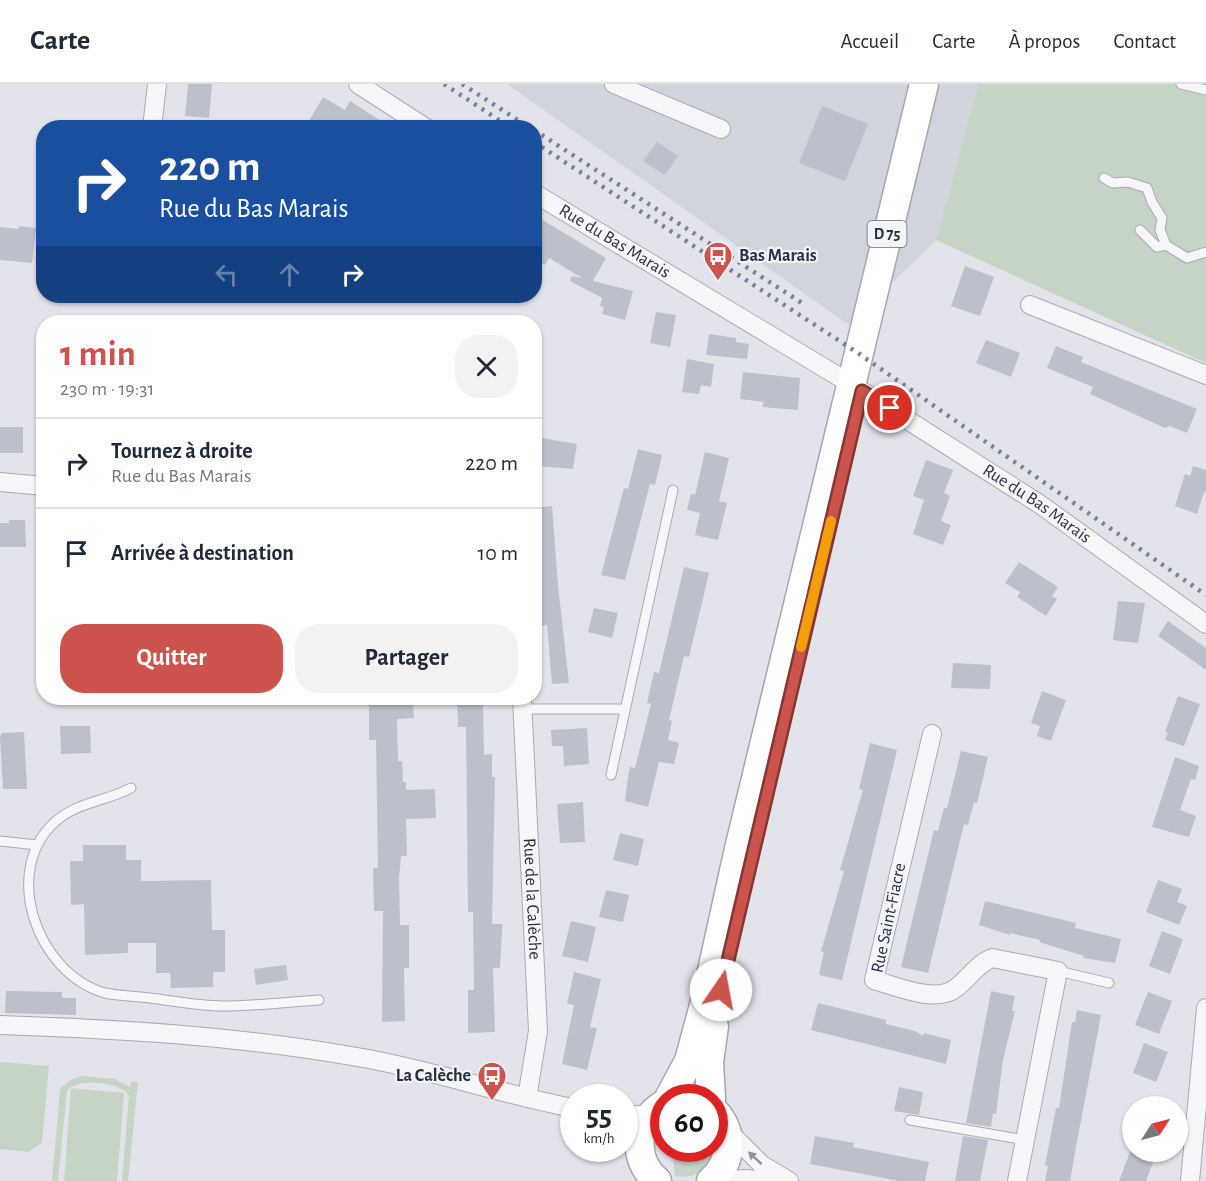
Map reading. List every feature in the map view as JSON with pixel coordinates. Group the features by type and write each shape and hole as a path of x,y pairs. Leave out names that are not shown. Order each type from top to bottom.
{"main road":[{"name":"D 75","path":"713,1084 710,1053 723,978 924,84"},
{"name":"D 75","path":"675,1084 689,1061 698,1032 740,842 936,84"},
{"path":"650,1118 644,1125 640,1138 640,1152 650,1175"},
{"path":"728,1140 728,1156"},
{"path":"711,1181 723,1169 726,1162"}],"street":[{"path":"153,120 157,84"},
{"path":"358,84 414,120"},
{"path":"614,84 721,129"},
{"name":"Rue du Bas Marais","path":"542,198 856,388 1038,503 1206,624"},
{"path":"1030,305 1206,375"},
{"path":"0,482 36,485"},
{"name":"Rue de la Calèche","path":"523,705 538,1031 527,1098"},
{"name":"Rue Saint-Fiacre","path":"932,734 874,980 940,995 956,988 981,964 992,958 1058,971"},
{"path":"1017,1181 1058,971"},
{"path":"1190,1181 1206,1008"},
{"path":"0,1025 163,1035 330,1053 403,1067 560,1106"},
{"path":"547,1103 560,1108"},
{"path":"728,1126 762,1165 789,1181"},
{"path":"638,1161 650,1175"},
{"path":"718,1181 776,1181"}],"lane":[{"path":"1181,84 1206,90"},
{"path":"1104,178 1113,183 1128,182 1148,188 1152,202 1162,218 1160,230 1166,245 1187,258 1206,252"},
{"path":"1140,230 1157,247 1166,245"},
{"path":"611,775 673,490"},
{"path":"542,704 625,709"},
{"path":"131,788 70,811 55,822 37,845 27,874 30,907 42,940 61,968 84,985 106,993 222,1006 319,1000"},
{"path":"0,841 37,845"},
{"path":"1058,971 1109,983"},
{"path":"910,1120 1025,1140"}],"shaded area":[{"path":"507,84 978,84 936,240 849,325"}],"green space":[{"path":"978,84 1206,84 1206,363 936,240"},
{"path":"0,1062 49,1066 42,1143 28,1152 0,1149"},
{"path":"81,1076 115,1079 130,1087 131,1081 138,1082 128,1181 122,1181 129,1095 108,1084 89,1083 80,1084 67,1091 58,1181 52,1181 60,1089 69,1081"},
{"path":"71,1088 124,1093 117,1181 64,1181"},
{"path":"673,1162 709,1162 699,1173 692,1176 675,1176"}],"building":[{"path":"188,84 212,84 209,118 185,116"},
{"path":"323,97 345,110 350,101 380,120 310,120"},
{"path":"822,106 868,124 845,181 799,163"},
{"path":"657,142 678,156 665,175 643,161"},
{"path":"542,220 606,258 593,281 633,291 625,320 602,314 604,307 600,306 602,298 570,281 572,276 582,278 549,258 545,265 542,263"},
{"path":"19,226 36,228 32,263 0,260 0,227 19,229"},
{"path":"965,266 994,277 980,316 951,306"},
{"path":"656,312 676,315 670,347 650,343"},
{"path":"709,334 736,338 736,342 749,344 747,359 706,355"},
{"path":"986,340 1020,353 1011,377 976,363"},
{"path":"1056,346 1083,357 1081,362 1197,409 1187,433 1169,426 1165,428 1090,394 1093,387 1047,368"},
{"path":"687,359 714,364 711,387 701,385 699,394 682,392"},
{"path":"743,372 800,378 798,410 762,407 764,402 740,399"},
{"path":"0,427 23,427 23,453 0,453"},
{"path":"542,438 577,444 573,469 542,466"},
{"path":"638,449 662,455 655,485 650,484 625,580 601,575 624,488 628,489"},
{"path":"705,452 729,458 719,501 727,503 718,540 695,535 700,513 687,510 691,494 695,495"},
{"path":"926,460 953,470 944,493 950,496 941,521 951,525 943,545 913,534 924,500 913,496"},
{"path":"1193,466 1206,470 1206,493 1204,492 1197,514 1175,506 1185,474 1190,476"},
{"path":"552,506 569,683 552,684 547,625 542,626 542,507"},
{"path":"9,520 25,520 26,547 0,547 0,523 9,523"},
{"path":"1019,562 1058,587 1052,596 1057,599 1046,616 1017,597 1020,592 1005,583"},
{"path":"684,567 709,573 689,657 684,656 669,720 672,721 668,740 679,743 674,764 659,762 648,807 625,801 627,783 630,767 635,768 651,704 647,703 654,672 659,673"},
{"path":"1118,601 1145,603 1138,643 1113,640"},
{"path":"594,608 618,613 612,638 588,632"},
{"path":"1168,621 1206,648 1206,670 1158,636"},
{"path":"953,663 991,665 990,689 951,688"},
{"path":"1042,691 1066,700 1051,741 1037,736 1040,726 1031,723"},
{"path":"1178,696 1200,704 1184,746 1165,740 1168,733 1165,732"},
{"path":"369,705 413,705 414,718 397,719 398,761 402,761 403,782 406,782 406,790 435,789 436,818 406,819 407,856 401,856 400,925 409,925 409,968 404,968 405,1021 382,1022 383,911 374,911 373,868 378,868 376,740 369,740"},
{"path":"457,705 483,705 484,755 492,754 492,777 495,777 492,924 502,924 500,968 493,968 495,1032 468,1033 468,990 474,990 473,912 468,912 466,727 458,727"},
{"path":"60,726 90,726 91,753 61,754"},
{"path":"587,728 589,764 564,766 563,746 552,746 551,730"},
{"path":"24,732 27,789 3,789 0,737 2,733"},
{"path":"870,743 897,750 842,980 819,975 824,952 821,951 844,871 840,870 863,790 859,789"},
{"path":"961,751 988,757 977,803 974,802 968,825 964,824 928,973 901,967 934,830 938,831 944,808 947,808"},
{"path":"1175,757 1199,766 1195,780 1191,779 1180,810 1196,816 1189,837 1152,827"},
{"path":"583,802 585,842 560,843 557,804"},
{"path":"620,833 644,839 638,866 613,860"},
{"path":"83,845 126,845 126,860 141,860 141,881 211,880 212,930 225,930 225,972 213,972 213,987 171,988 170,973 156,973 156,943 128,943 128,953 85,955 84,904 71,905 70,861 83,861"},
{"path":"1158,880 1182,889 1177,902 1187,906 1179,925 1146,912"},
{"path":"606,890 629,895 623,922 599,917"},
{"path":"985,901 1076,923 1075,928 1121,939 1115,963 1083,958 1084,956 1039,942 1040,940 1010,933 1010,935 979,925"},
{"path":"571,921 596,927 588,962 562,956"},
{"path":"1162,931 1183,939 1170,974 1149,966"},
{"path":"286,965 288,980 256,985 254,969"},
{"path":"574,972 601,979 590,1027 597,1028 587,1070 562,1064 574,1005 567,1004"},
{"path":"6,991 62,992 62,998 76,998 76,1015 5,1013"},
{"path":"991,991 1015,996 1012,1011 1015,1011 1003,1060 996,1114 993,1113 991,1127 966,1123"},
{"path":"1148,992 1172,1001 1159,1034 1135,1025"},
{"path":"818,1003 886,1020 886,1024 915,1031 923,1036 924,1033 951,1040 946,1064 811,1030"},
{"path":"1077,1010 1101,1015 1070,1181 1045,1181 1048,1166 1045,1165 1056,1108 1059,1108 1072,1022 1075,1022"},
{"path":"1144,1043 1168,1052 1156,1082 1133,1073"},
{"path":"899,1087 923,1092 919,1115 894,1111"},
{"path":"815,1136 854,1143 853,1147 929,1162 925,1181 899,1181 810,1164"},
{"path":"963,1136 988,1140 980,1181 955,1181"},
{"path":"1126,1162 1153,1162 1146,1181 1119,1181"}],"railway":[{"path":"444,84 499,120"},
{"path":"462,84 518,120"},
{"path":"542,135 805,305"},
{"path":"542,147 858,353 1206,595"}],"slow traffic":[{"path":"801,647 831,521"}],"place":[{"name":"Bas Marais","path":"718,282"},
{"name":"La Calèche","path":"492,1102"}],"route":[{"path":"721,990 750,857 862,391 890,408"}]}
